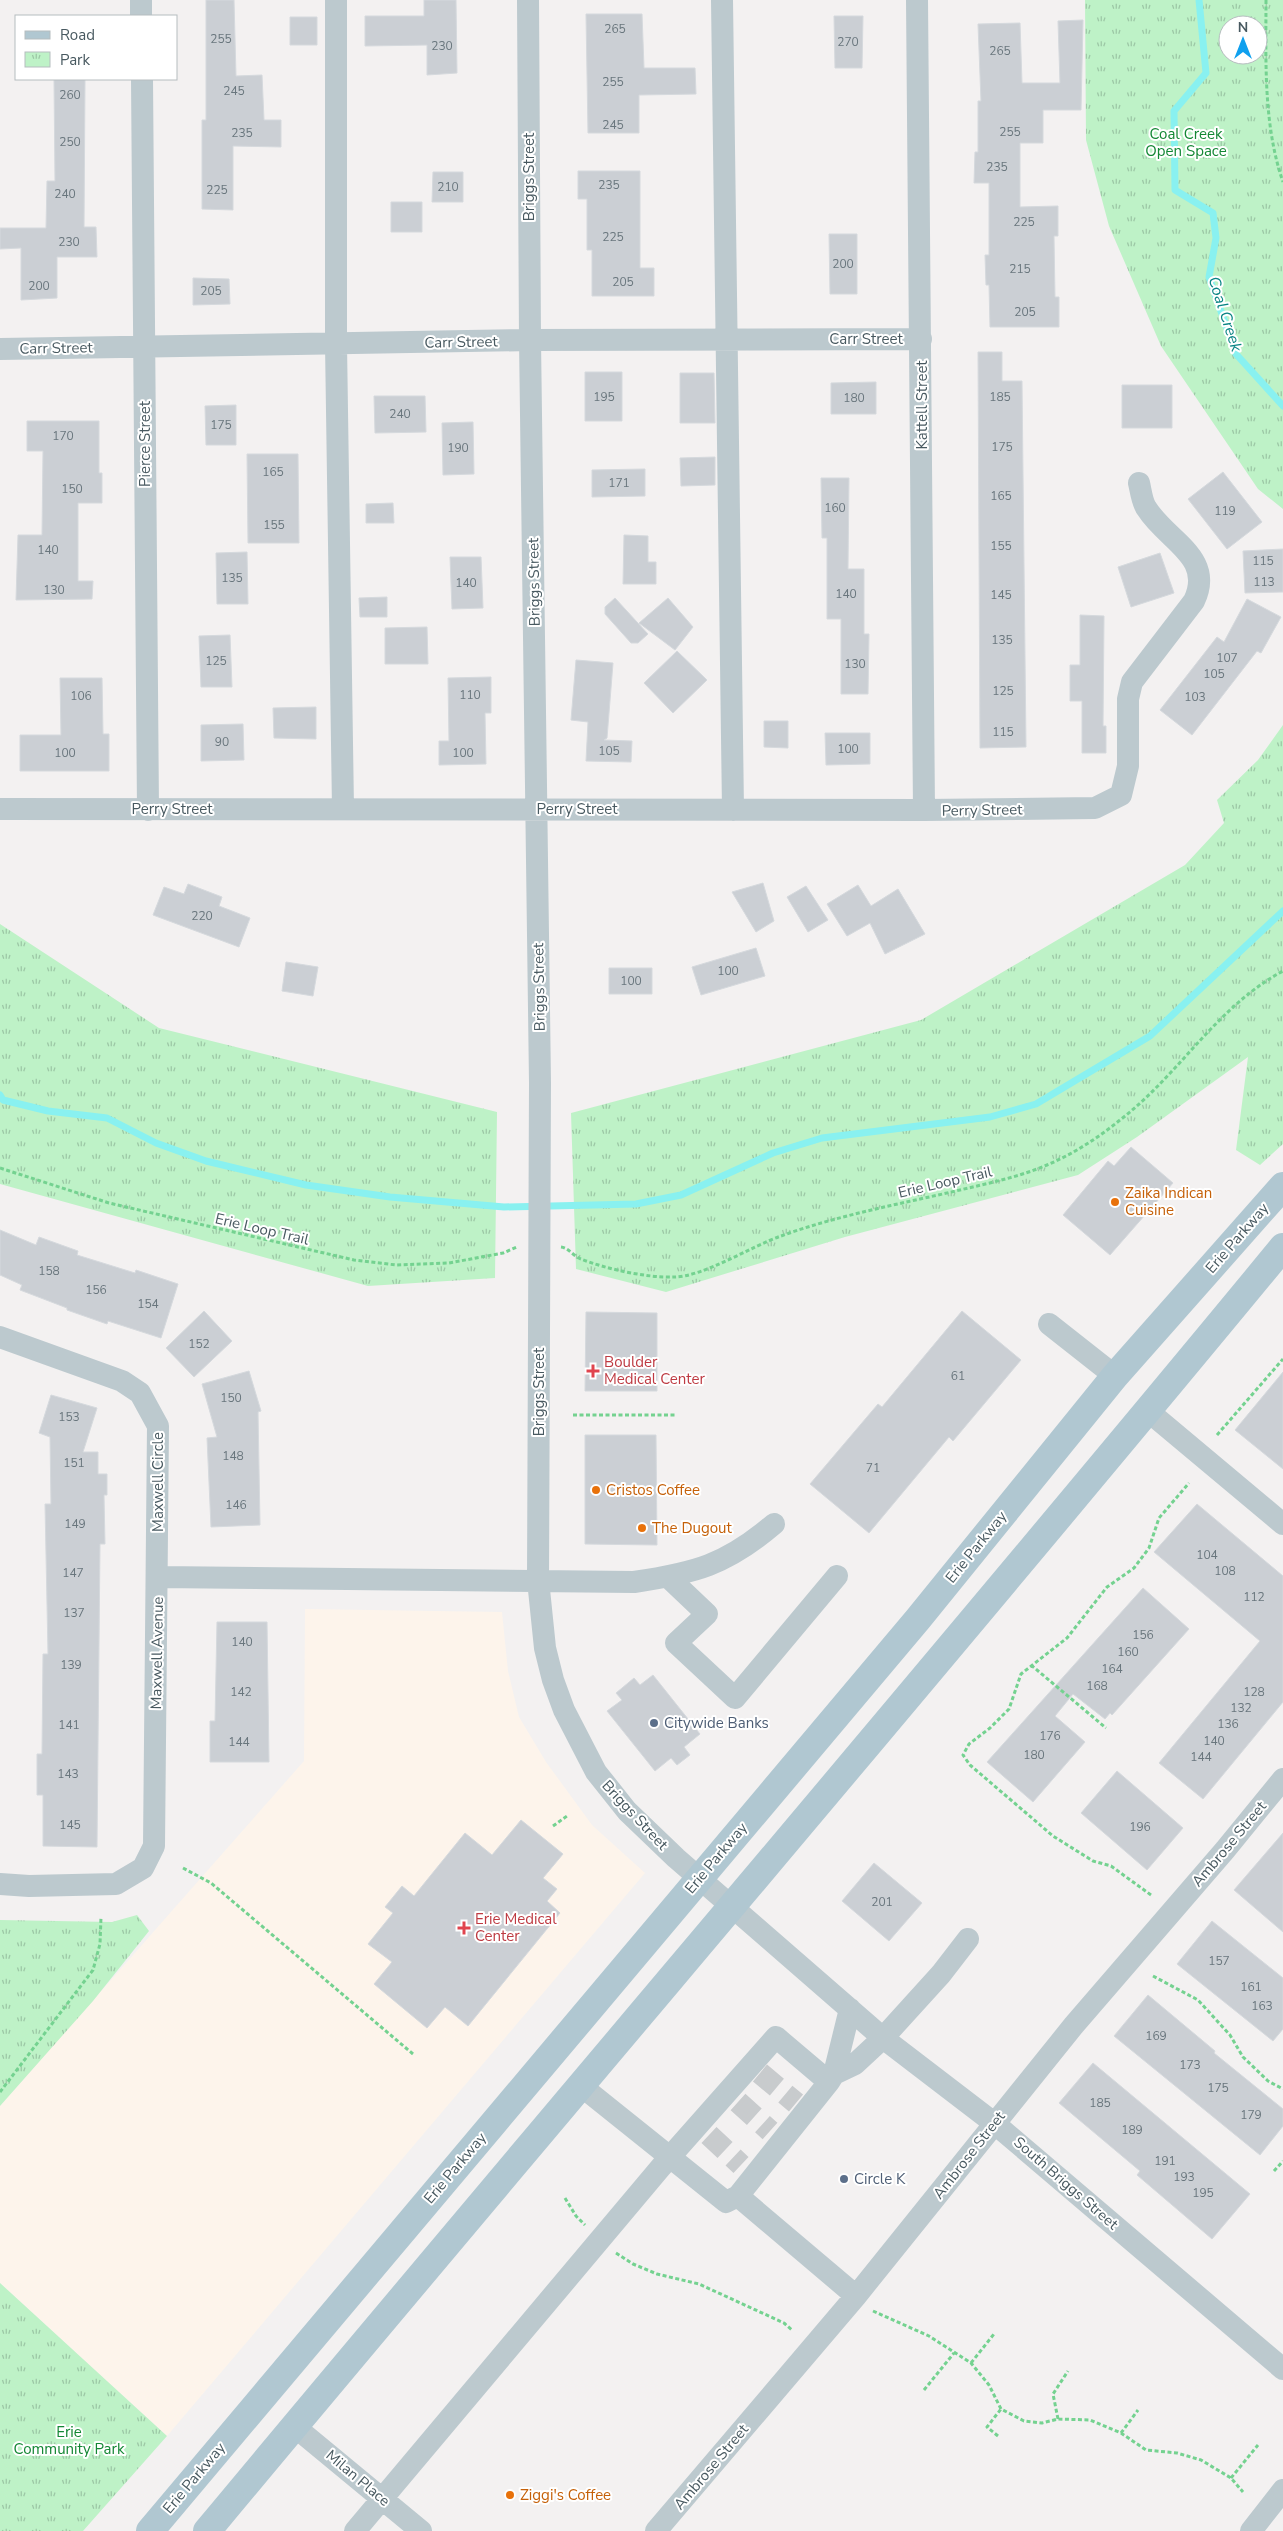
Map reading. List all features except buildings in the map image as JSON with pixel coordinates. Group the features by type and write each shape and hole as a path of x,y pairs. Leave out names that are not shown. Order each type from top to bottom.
{"main road":[{"name":"Erie Parkway","path":"150,2531 918,1619 1115,1376 1283,1186"},
{"path":"207,2531 1148,1411 1283,1247"}],"street":[{"path":"141,0 142,15"},
{"path":"336,0 336,344 343,809"},
{"name":"Briggs Street","path":"528,0 540,1173 538,1580 540,1614 553,1680 564,1710 596,1772 628,1811 699,1878 731,1905"},
{"path":"722,0 725,339 733,810"},
{"name":"Kattell Street","path":"917,0 924,810"},
{"name":"Pierce Street","path":"142,80 148,810"},
{"name":"Carr Street","path":"0,348 530,340 921,339"},
{"name":"Perry Street","path":"0,809 924,810 1095,808 1121,795 1128,766 1128,700 1132,682 1194,601 1200,589 1200,575 1194,560 1145,508 1139,483"},
{"path":"1049,1324 1115,1376"},
{"name":"Maxwell Circle","path":"0,1337 122,1381 140,1393 158,1426 158,1577"},
{"path":"1148,1411 1283,1524"},
{"name":"Maxwell Avenue","path":"0,1884 29,1886 116,1884 143,1868 154,1846 158,1577 634,1582 668,1577 719,1563 751,1544 774,1524"},
{"path":"668,1577 707,1614 676,1643 735,1698 837,1576"},
{"name":"Ambrose Street","path":"656,2531 856,2296 994,2122 1283,1779"},
{"name":"South Briggs Street","path":"731,1905 883,2038 994,2122 1283,2369"},
{"path":"580,2085 726,2202 738,2196 747,2171 800,2107 831,2078 855,2064 883,2038 941,1974 968,1939"},
{"path":"831,2078 850,2009"},
{"path":"355,2531 670,2157 704,2130 733,2097 755,2070 776,2037 831,2078"},
{"path":"738,2196 856,2296"},
{"name":"Milan Place","path":"294,2426 421,2531"},
{"path":"1251,2531 1283,2490"}],"path":[{"path":"1266,0 1269,113 1283,182"},
{"name":"Erie Loop Trail","path":"0,1168 110,1203 354,1260 396,1265 449,1263 539,1243 565,1247 579,1259 637,1273 675,1277 699,1271 780,1236 858,1214 1024,1174 1068,1156 1120,1120 1152,1094 1217,1021 1245,994 1283,971"},
{"path":"1217,1435 1283,1359"},
{"path":"573,1415 675,1415"},
{"path":"1151,1895 1111,1866 1093,1861 1053,1836 970,1765 963,1756 969,1744 990,1728 1009,1709 1021,1674 1067,1638 1107,1587 1134,1568 1149,1548 1159,1518 1189,1483"},
{"path":"1031,1665 1106,1728"},
{"path":"553,1826 567,1816"},
{"path":"183,1868 211,1883 413,2054"},
{"path":"0,2092 93,1970 100,1944 101,1917"},
{"path":"1153,1976 1177,1987 1198,2000 1230,2035 1243,2056 1268,2081 1283,2089"},
{"path":"1274,2171 1283,2161"},
{"path":"565,2198 576,2216 591,2232"},
{"path":"612,2250 633,2264 658,2274 699,2284 784,2323 792,2330"},
{"path":"873,2311 929,2336 971,2363 989,2385 1001,2409 1024,2421 1042,2423 1058,2419 1090,2420 1120,2434 1146,2450 1177,2454 1201,2460 1231,2478 1243,2492"},
{"path":"971,2363 994,2334"},
{"path":"924,2390 954,2352"},
{"path":"1058,2419 1053,2394 1068,2371"},
{"path":"998,2436 987,2426 1001,2409"},
{"path":"1120,2434 1138,2410"},
{"path":"1231,2478 1258,2446"}],"shaded area":[{"path":"305,1609 502,1612 508,1671 519,1717 546,1762 592,1825 645,1873 167,2436 0,2283 0,2106 304,1761"}],"green space":[{"name":"Coal Creek Open Space","path":"1085,0 1283,0 1283,509 1258,489 1161,346 1109,226 1086,140"},
{"path":"1283,725 1283,1144 1260,1165 1236,1150 1248,1057 1137,1137 1078,1175 845,1237 666,1292 576,1269 571,1113 921,1020 1185,865 1224,823 1217,800 1258,760"},
{"path":"0,924 159,1028 497,1112 495,1278 368,1286 0,1184"},
{"path":"137,1915 149,1931 93,2001 0,2106 0,1920 112,1922"},
{"name":"Erie Community Park","path":"0,2283 167,2436 83,2531 0,2531"}],"waterway":[{"name":"Coal Creek","path":"1199,0 1206,73 1174,111 1175,190 1213,213 1216,238 1209,277 1236,354 1283,406"},
{"path":"0,1095 3,1100 48,1111 107,1118 156,1143 206,1161 306,1185 390,1197 504,1207 636,1204 681,1195 773,1153 822,1138 990,1117 1036,1104 1150,1036 1283,911"}],"tunnel":[{"path":"760,2073 796,2103"},
{"path":"738,2102 770,2131"},
{"path":"709,2135 741,2165"}],"place":[{"name":"Zaika Indican Cuisine","path":"1115,1202"},
{"name":"Boulder Medical Center","path":"593,1371"},
{"name":"Cristos Coffee","path":"596,1490"},
{"name":"The Dugout","path":"642,1528"},
{"name":"Citywide Banks","path":"654,1723"},
{"name":"Erie Medical Center","path":"464,1928"},
{"name":"Circle K","path":"844,2179"},
{"name":"Ziggi's Coffee","path":"510,2495"}]}
